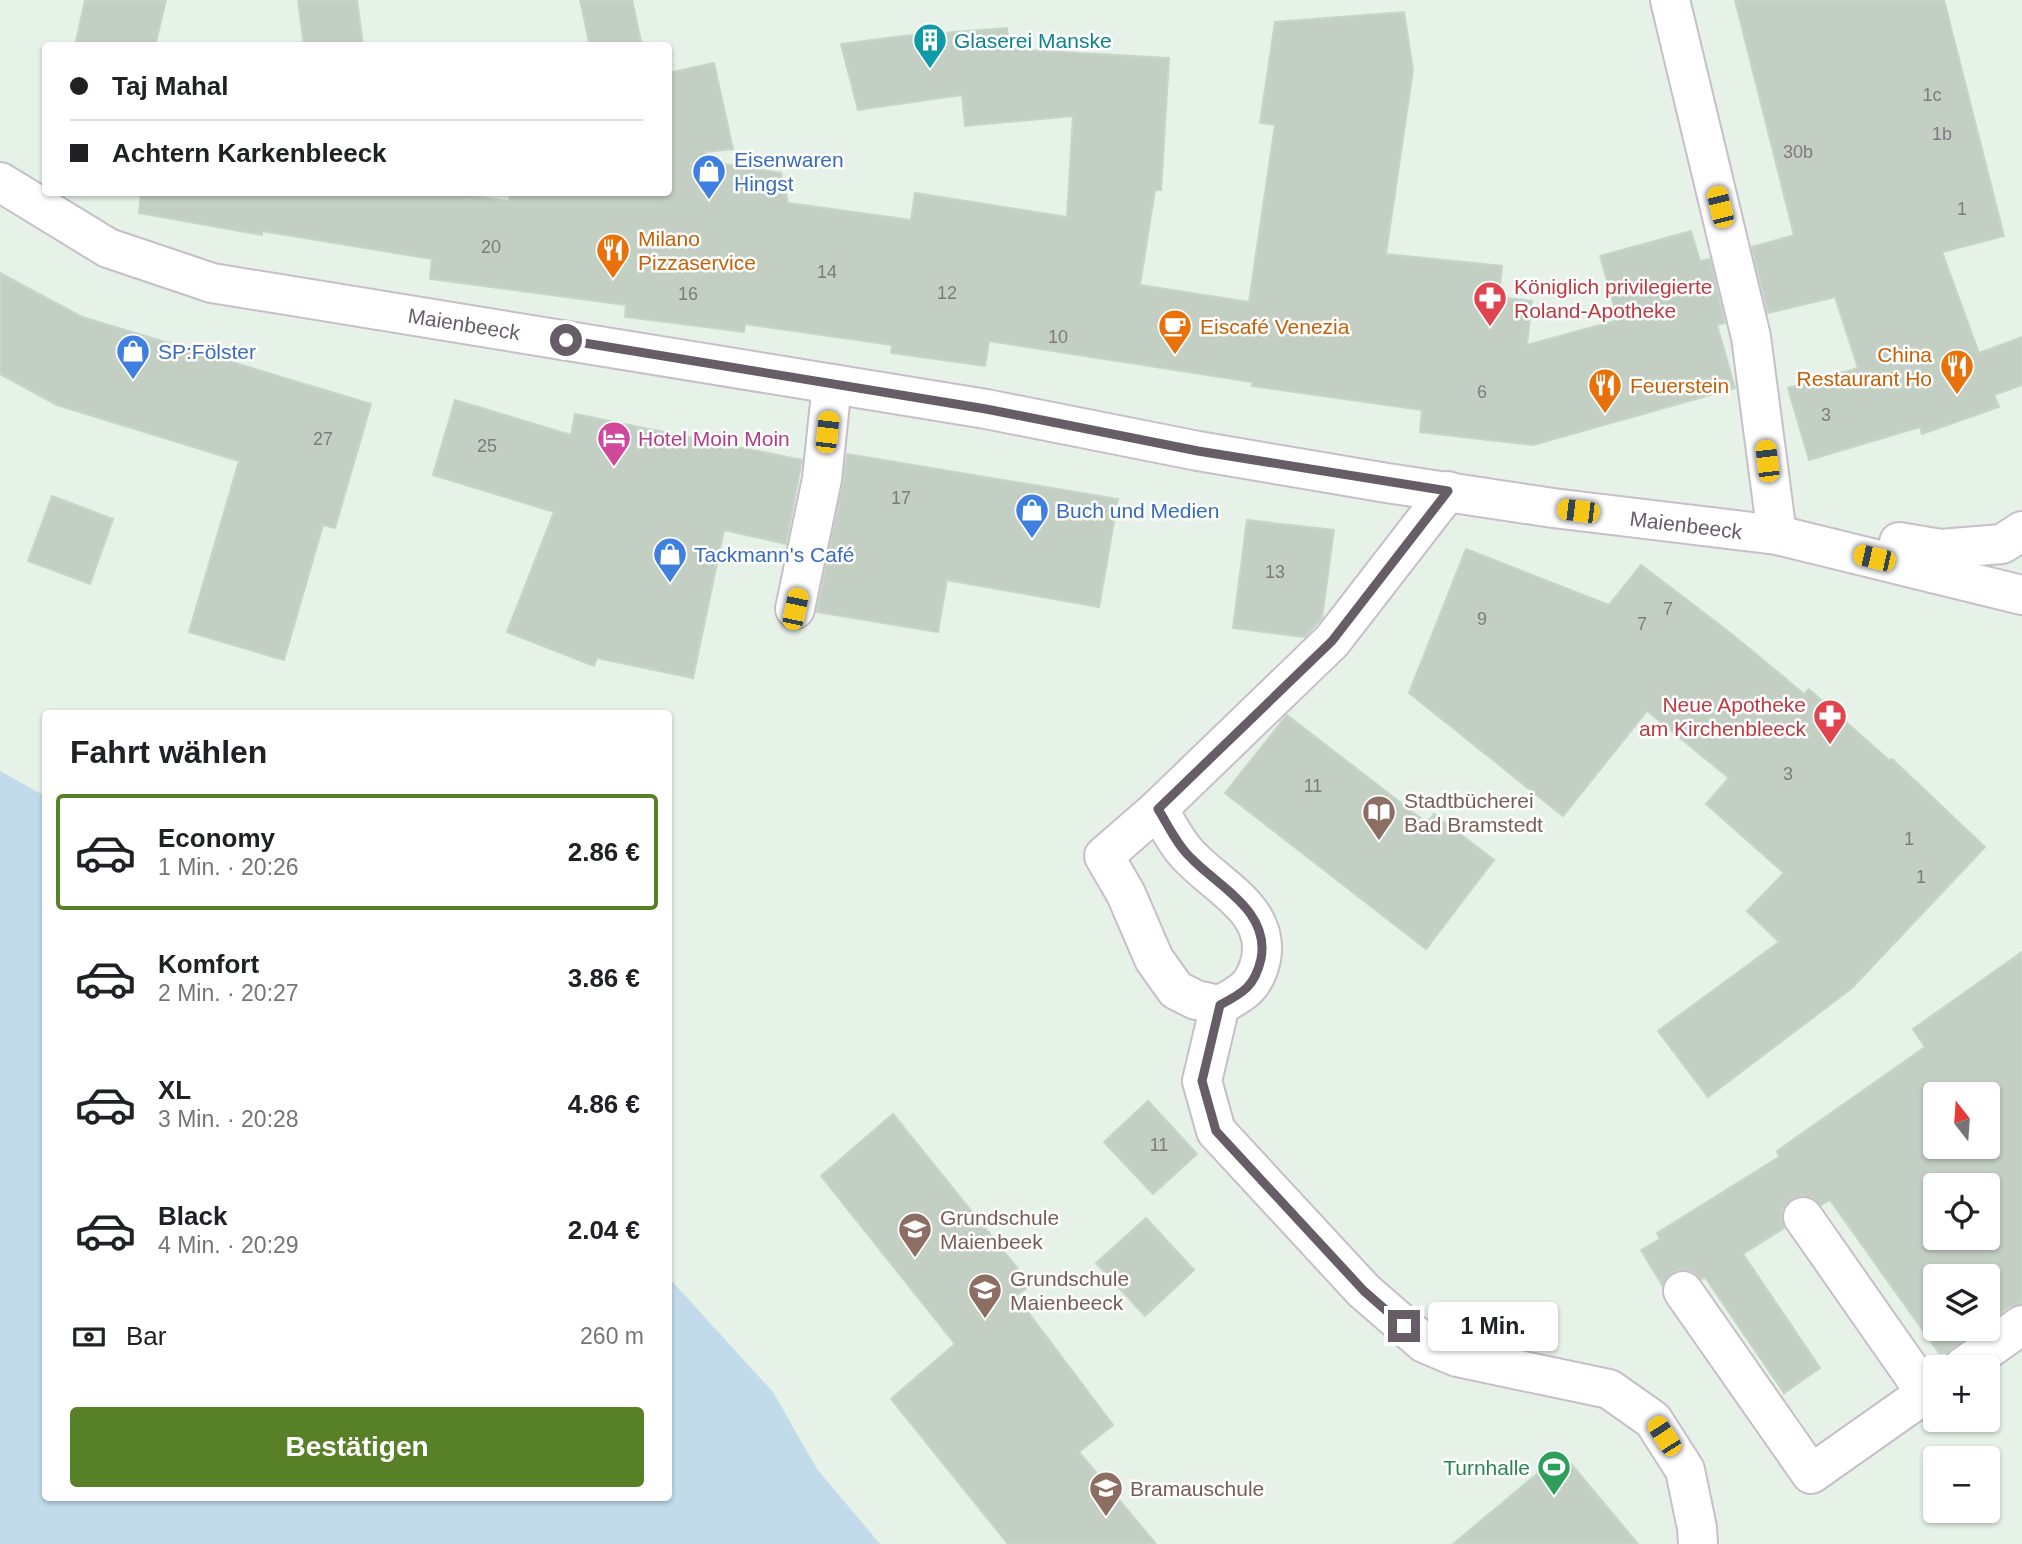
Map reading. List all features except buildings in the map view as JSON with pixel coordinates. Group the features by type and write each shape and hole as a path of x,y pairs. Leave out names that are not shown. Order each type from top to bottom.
{"street":[{"path":"1670,0 1751,337 1777,536 1817,529 1941,549 2002,544 2022,531"},
{"name":"Maienbeeck","path":"0,182 108,248 212,283 986,409 1198,451 1553,508 1777,536 2022,595"},
{"path":"795,609 822,480 832,384"},
{"path":"1158,809 1189,856 1226,888 1259,923 1263,946 1259,965 1247,992 1220,1005 1196,1000 1177,990 1154,959 1126,894 1104,856 1158,809 1332,641 1448,491"},
{"path":"1220,1005 1202,1081 1216,1131 1364,1291 1440,1350 1609,1389 1653,1420 1685,1470 1698,1544"},
{"path":"1803,1217 1923,1378"},
{"path":"1683,1291 1811,1474 1923,1395"},
{"path":"1980,1355 2022,1325"}],"shaded area":[{"path":"0,771 42,794 42,1501 672,1501 672,1281 773,1392 817,1469 880,1544 0,1544"}],"place":[{"name":"Glaserei Manske","path":"930,70"},
{"name":"Eisenwaren Hingst","path":"709,201"},
{"name":"Milano Pizzaservice","path":"613,280"},
{"name":"Königlich privilegierte Roland-Apotheke","path":"1490,328"},
{"name":"Eiscafé Venezia","path":"1175,356"},
{"name":"SP:Fölster","path":"133,381"},
{"name":"China Restaurant Ho","path":"1957,396"},
{"name":"Feuerstein","path":"1605,415"},
{"name":"Hotel Moin Moin","path":"614,468"},
{"name":"Buch und Medien","path":"1032,540"},
{"name":"Tackmann's Café","path":"670,584"},
{"name":"Neue Apotheke am Kirchenbleeck","path":"1830,746"},
{"name":"Stadtbücherei Bad Bramstedt","path":"1379,842"},
{"name":"Grundschule Maienbeek","path":"915,1259"},
{"name":"Grundschule Maienbeeck","path":"985,1320"},
{"name":"Turnhalle","path":"1554,1497"},
{"name":"Bramauschule","path":"1106,1518"}],"route":[{"path":"566,340 986,409 1198,451 1448,491 1332,641 1158,809 1189,856 1226,888 1259,923 1263,946 1259,965 1247,992 1220,1005 1202,1081 1216,1131 1309,1234 1364,1291 1404,1326"}]}
